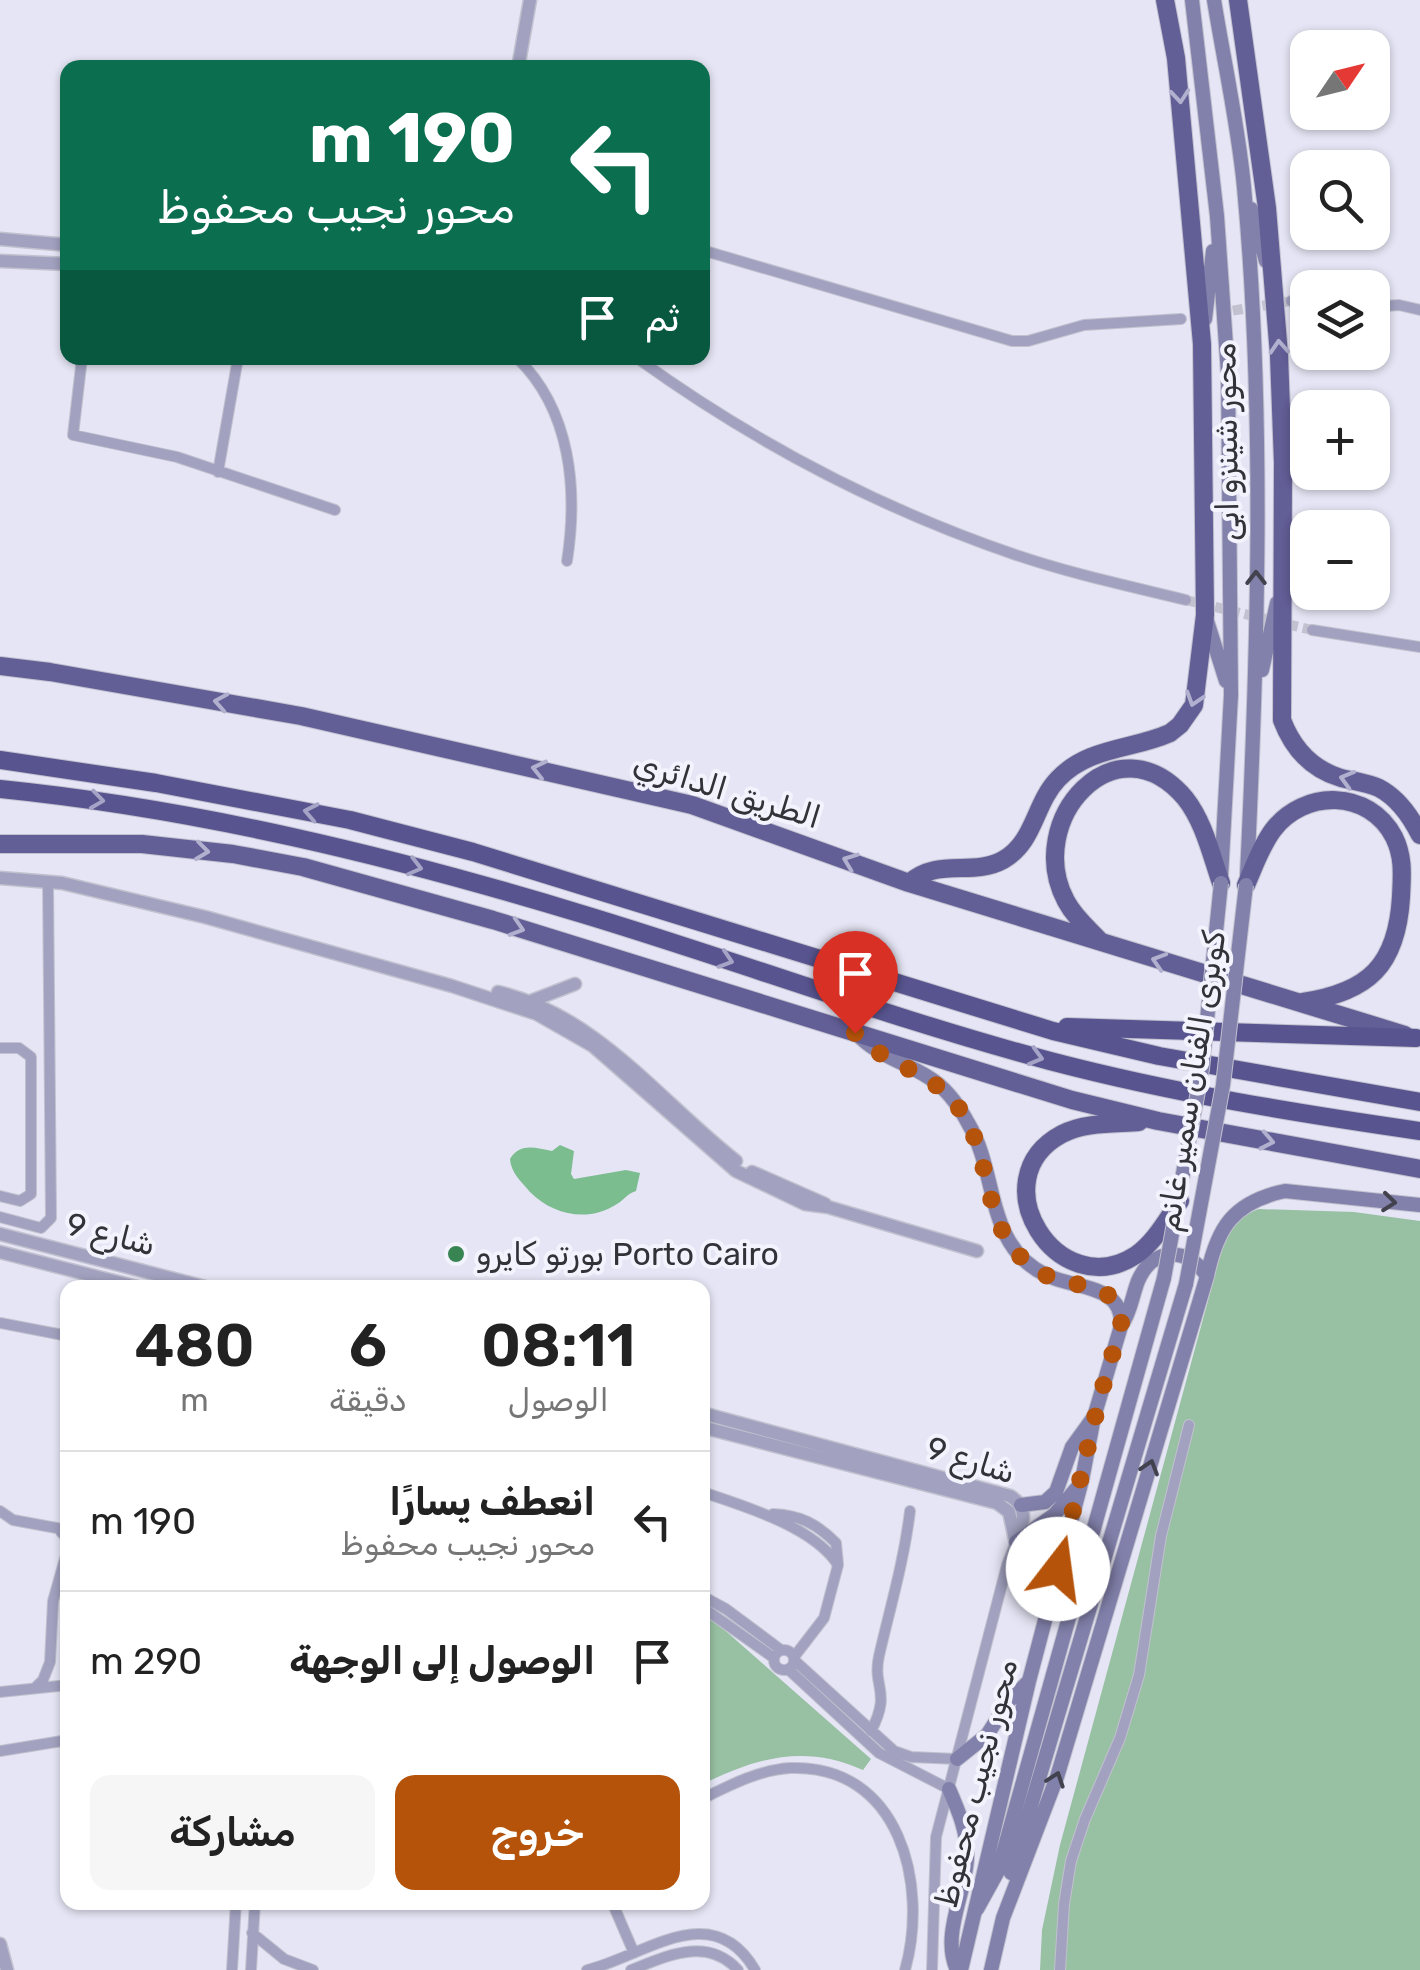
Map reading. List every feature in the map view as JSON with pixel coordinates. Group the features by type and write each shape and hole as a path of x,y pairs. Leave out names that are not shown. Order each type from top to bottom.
{"highway":[{"path":"909,883 936,868 986,867 1004,859 1026,839 1044,799 1068,769 1091,756 1159,738 1180,725 1194,705 1205,615 1202,344 1176,58 1165,0"},
{"path":"1238,0 1267,208 1282,409 1280,705 1287,733 1304,757 1328,774 1379,788 1405,810 1420,836"},
{"name":"الطريق الدائري","path":"0,666 301,716 692,805 909,883 1418,1038"},
{"path":"0,760 156,783 398,832 1053,1031 1159,1056 1420,1102"},
{"path":"1103,943 1078,918 1062,891 1055,860 1059,828 1074,797 1100,776 1123,770 1157,776 1178,791 1194,811 1221,883"},
{"path":"0,789 153,808 346,849 583,914 1046,1060 1252,1107 1420,1131"},
{"path":"1246,885 1274,829 1302,805 1330,799 1350,802 1384,822 1395,839 1402,867 1399,924 1380,966 1364,982 1344,993 1296,1002"},
{"path":"0,844 142,844 303,867 493,920 1072,1100 1158,1121 1420,1169"},
{"path":"1053,1031 1084,1026 1418,1038"},
{"path":"1158,1121 1092,1125 1053,1140 1038,1155 1029,1174 1026,1194 1030,1216 1040,1235 1055,1250 1074,1261 1096,1266 1128,1260 1153,1239 1180,1200"}],"main road":[{"name":"محور شينزو ابى","path":"1192,0 1217,216 1228,374 1231,695 1221,883"},
{"name":"محور شينزو ابى","path":"1214,0 1244,184 1255,369 1256,695 1246,885"},
{"path":"1244,184 1274,290"},
{"path":"1202,344 1217,216"},
{"path":"1256,695 1282,582"},
{"path":"1205,615 1231,695"},
{"name":"كوبرى الفنان سمير غانم","path":"973,1915 998,1871 1164,1278 1202,1069 1221,883"},
{"name":"كوبرى الفنان سمير غانم","path":"1003,1918 1005,1894 1186,1284 1234,1019 1246,885"},
{"path":"855,1033 877,1053 927,1076 960,1108 979,1143 998,1222 1015,1251 1048,1276 1109,1295 1120,1309 1121,1326"},
{"name":"محور نجيب محفوظ","path":"991,1970 1003,1918 1057,1777 1220,1230 1235,1214 1264,1197 1296,1190 1420,1206"},
{"name":"محور نجيب محفوظ","path":"959,1970 1082,1480 1094,1417 1121,1326 1140,1276 1159,1258 1173,1254 1188,1256 1207,1276"},
{"path":"1021,1505 1045,1502 1056,1492 1076,1439 1094,1417"},
{"path":"1016,1542 1060,1510 1082,1480"},
{"path":"1016,1542 1026,1542 1035,1550 1050,1598"},
{"path":"957,1759 988,1735 1009,1702 1029,1681"},
{"path":"949,1789 962,1822 967,1850 951,1944 959,1970"}],"street":[{"path":"519,60 530,0"},
{"path":"0,239 60,243"},
{"path":"710,252 1012,341 1064,328 1182,320"},
{"path":"0,261 60,264"},
{"path":"1390,306 1420,310"},
{"path":"81,365 74,435 177,457 335,510"},
{"path":"218,472 237,365"},
{"path":"523,365 546,393 563,438 572,499 567,561"},
{"path":"648,365 761,438 902,510 1035,561 1186,600"},
{"path":"1312,630 1420,647"},
{"path":"0,878 48,880 205,917 452,986 537,1014 572,1031 603,1054 726,1164 772,1185"},
{"path":"0,1217 41,1228 50,1218 48,880"},
{"path":"531,1002 575,984"},
{"path":"452,986 471,986 531,1002 567,1018 600,1040 728,1155 805,1204 828,1206 977,1252"},
{"path":"0,1048 26,1051 33,1067 31,1194 20,1201 0,1196"},
{"name":"شارع 9","path":"0,1234 177,1280"},
{"path":"50,1264 54,1248"},
{"name":"شارع 9","path":"0,1252 111,1280"},
{"path":"0,1324 60,1335"},
{"name":"شارع 9","path":"710,1415 996,1492 1021,1505 1024,1521 1016,1542"},
{"path":"1060,1970 1064,1904 1072,1861 1085,1819 1120,1738 1139,1676 1161,1536 1189,1425"},
{"name":"شارع 9","path":"710,1428 997,1503 1009,1512 1016,1542"},
{"path":"710,1495 815,1525 836,1544 838,1565 824,1618 792,1662 778,1668 777,1654 726,1609 710,1600"},
{"path":"0,1511 13,1520 60,1529"},
{"path":"871,1730 882,1709 878,1659 889,1624 910,1512"},
{"path":"0,1526 13,1520"},
{"path":"932,1970 935,1847 1007,1564 1016,1542"},
{"path":"36,1686 43,1680 50,1662 53,1602 60,1577"},
{"path":"710,1612 777,1654 789,1651 792,1662 879,1752 949,1789"},
{"path":"50,1662 60,1676"},
{"path":"792,1662 902,1755 957,1759"},
{"path":"0,1692 60,1686"},
{"path":"0,1751 60,1741"},
{"path":"710,1795 788,1768 831,1774 869,1795 896,1829 909,1870 913,1931 906,1970"},
{"path":"232,1970 236,1910"},
{"path":"251,1970 254,1910"},
{"path":"615,1910 634,1953"},
{"path":"252,1932 284,1960 314,1970"},
{"path":"586,1970 670,1937 696,1933 730,1943 747,1956 755,1970"},
{"path":"0,1944 7,1970"},
{"path":"631,1970 701,1949 718,1954 738,1970"}],"shaded area":[{"path":"560,1145 574,1151 574,1179 626,1170 640,1173 636,1191 606,1210 583,1215 560,1211 539,1200 512,1169 510,1159 523,1148 552,1151"},
{"path":"1259,1209 1354,1212 1420,1221 1420,1970 1040,1970 1042,1930 1060,1845 1220,1258 1237,1223"},
{"path":"710,1617 871,1759 863,1770 822,1757 802,1756 743,1767 710,1781"}],"tunnel":[{"path":"1218,313 1290,301"},
{"path":"1186,600 1312,630"}],"place":[{"name":"بورتو كايرو Porto Cairo","path":"456,1254"}],"route":[{"path":"855,1033 877,1053 927,1076 960,1108 979,1143 998,1222 1015,1251 1048,1276 1104,1292 1120,1309 1121,1326 1094,1417 1058,1569"}]}
